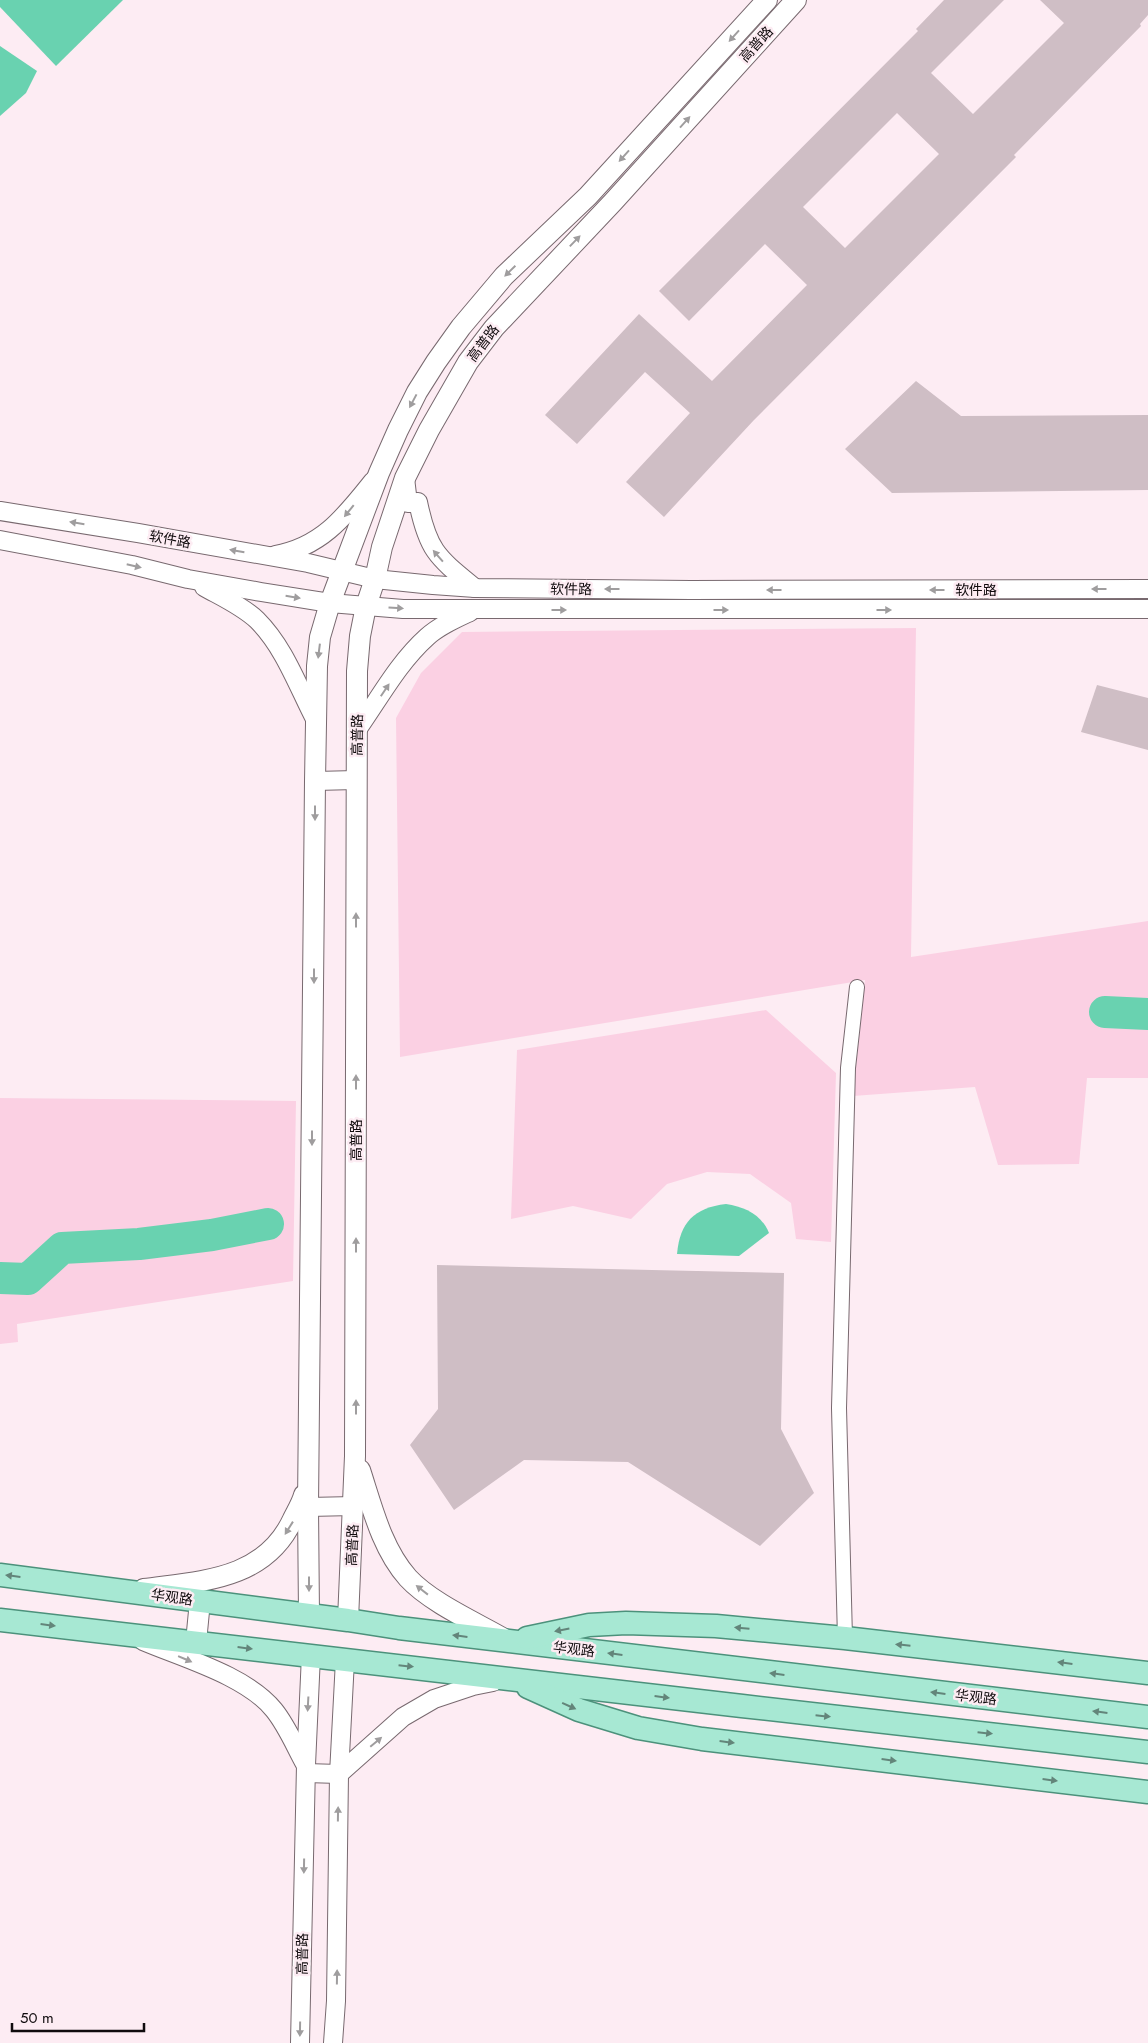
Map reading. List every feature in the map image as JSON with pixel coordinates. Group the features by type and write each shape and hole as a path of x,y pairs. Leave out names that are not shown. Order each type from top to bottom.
{"main road":[{"name":"高普路","path":"309,1615 308,1507 310,1466 315,781 317,666 320,637 330,604 398,430 417,392 436,362 466,320 504,276 588,196 767,0"},
{"name":"高普路","path":"348,1620 356,1456 357,671 360,636 366,606 375,579 382,547 405,478 468,362 494,328 613,202 796,0"},
{"path":"356,1456 380,1530 393,1558 409,1580 439,1602 509,1642 589,1625 626,1623 716,1626 845,1638 1148,1673"},
{"path":"131,1591 206,1580 234,1573 267,1556 290,1528 303,1498 310,1466"},
{"name":"华观路","path":"0,1575 509,1642 1148,1717"},
{"path":"196,1642 200,1601"},
{"path":"0,1620 1148,1752"},
{"path":"509,1678 579,1710 647,1729 702,1739 1148,1792"}],"street":[{"path":"269,556 289,553 309,544 327,532 342,520 380,473"},
{"path":"405,478 408,503 418,502 425,533 433,550 446,564 475,588"},
{"name":"软件路","path":"0,510 269,556 375,579 475,588 681,590 1148,589"},
{"name":"软件路","path":"0,540 132,565 188,579 330,604 403,609 1148,609"},
{"path":"188,579 239,606 256,619 269,633 285,659 316,721"},
{"path":"357,730 399,669 416,649 440,627 474,610"},
{"path":"315,781 356,780"},
{"path":"845,1638 839,1408 848,1068 857,987"},
{"path":"308,1507 354,1506"},
{"path":"124,1633 224,1675 249,1688 274,1710 306,1769 339,1774"},
{"name":"高普路","path":"300,2043 310,1655"},
{"path":"333,2043 336,2001 339,1774 345,1660"},
{"path":"339,1774 403,1717 434,1699 473,1686 509,1678"}],"shaded area":[{"path":"0,0 123,0 56,66 0,7"},
{"path":"0,46 37,71 26,93 0,116"},
{"path":"916,628 911,957 1148,921 1148,1078 1087,1078 1079,1164 998,1165 975,1087 853,1096 865,980 400,1057 396,718 421,673 462,632"},
{"path":"766,1010 836,1073 831,1242 796,1239 791,1203 750,1174 707,1172 667,1184 631,1219 573,1206 511,1219 517,1050"},
{"path":"0,1098 296,1101 293,1281 17,1324 18,1342 0,1344"},
{"path":"726,1204 752,1212 762,1221 769,1233 739,1256 677,1254 681,1233 691,1218 705,1209"}],"building":[{"path":"944,0 1004,0 931,73 973,114 1064,23 1040,0 1148,0 1148,15 1140,24 1141,26 1014,155 1016,157 754,420 664,517 626,482 690,413 645,372 577,444 545,415 639,314 712,381 807,285 765,244 689,321 659,291 918,31 916,29","holes":["897,113 939,154 845,248 803,207"]},
{"path":"916,381 961,416 1148,415 1148,490 892,493 845,449"},
{"path":"1097,685 1148,698 1148,750 1081,732"},
{"path":"437,1265 784,1273 781,1429 814,1493 760,1546 628,1462 524,1460 454,1510 410,1445 438,1409"}],"waterway":[{"path":"1105,1012 1148,1014"},
{"path":"0,1278 28,1279 62,1248 139,1244 212,1235 268,1224"}]}
